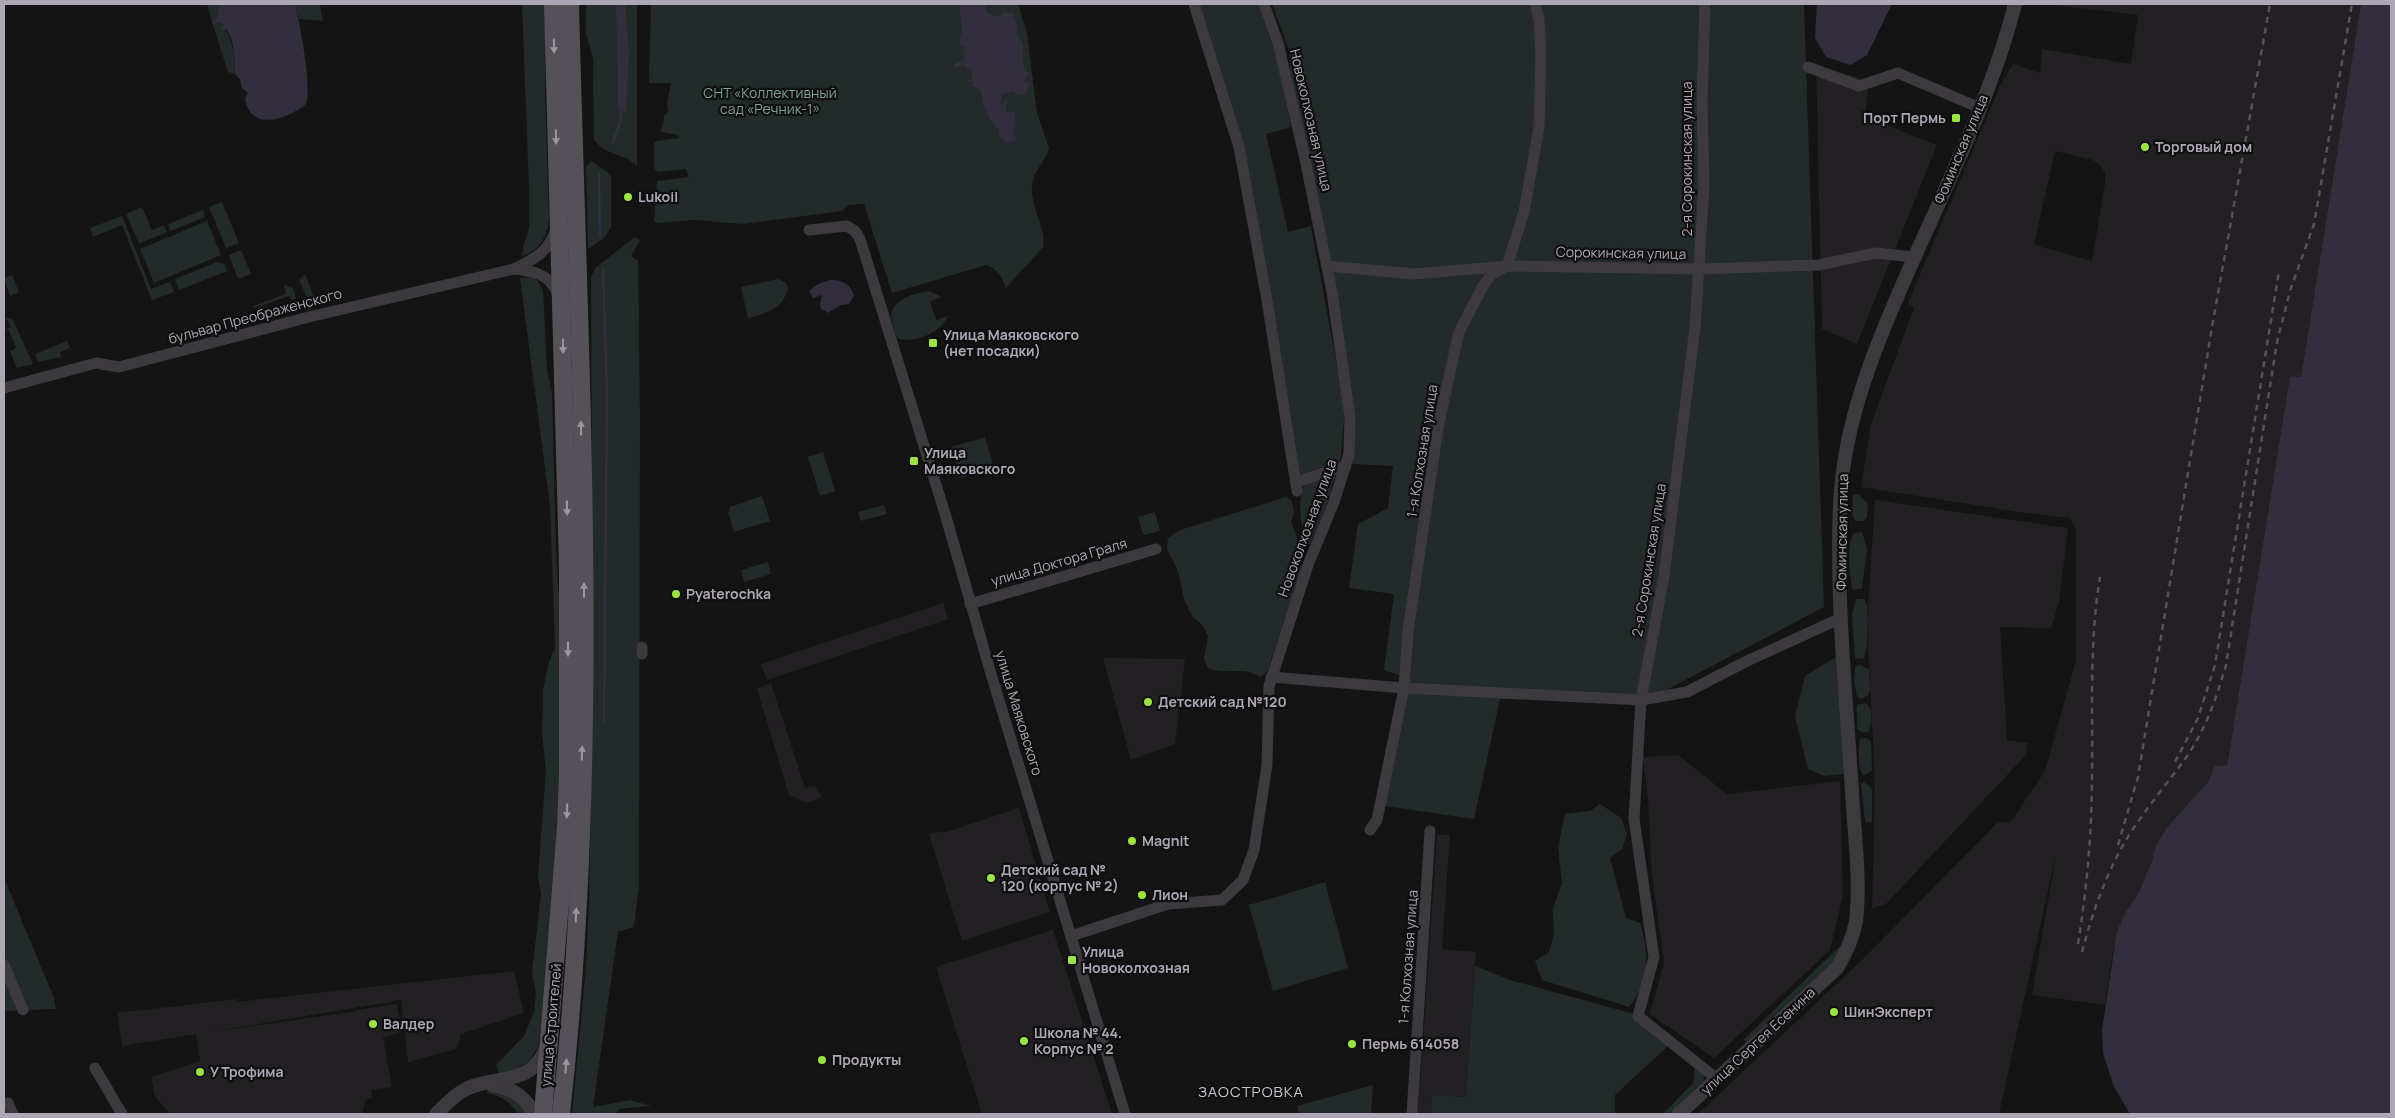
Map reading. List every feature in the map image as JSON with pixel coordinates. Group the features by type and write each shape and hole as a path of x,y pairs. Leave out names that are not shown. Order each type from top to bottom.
{"main road":[{"name":"улица Строителей","path":"543,1114 566,827 568,770 568,565 553,4"},
{"name":"улица Строителей","path":"561,1114 574,964 585,653 570,4"}],"street":[{"name":"Новоколхозная улица","path":"1194,4 1239,146 1267,300 1297,486 1346,466"},
{"name":"Новоколхозная улица","path":"1070,936 1168,904 1222,900 1243,880 1254,850 1267,765 1269,686 1271,677 1308,565 1334,502 1346,466 1350,440 1350,417 1327,266 1280,50 1264,4"},
{"path":"1507,266 1524,212 1539,128 1541,54 1539,20 1535,4"},
{"name":"2-я Сорокинская улица","path":"1705,4 1702,103 1704,186 1701,269 1696,327 1664,576 1641,700 1634,819 1654,957 1638,1016 1717,1079"},
{"name":"Фоминская улица","path":"1837,968 1852,937 1857,904 1841,618 1840,504 1846,450 1865,374 1913,257 1980,108 2000,54 2015,4"},
{"path":"1808,66 1859,86 1898,73 1980,108"},
{"path":"514,269 546,250 554,234 558,210"},
{"name":"улица Маяковского","path":"809,230 844,226 855,231 946,517 970,604 1125,1114"},
{"name":"Сорокинская улица","path":"1327,266 1414,274 1507,266 1701,269 1818,265 1876,253 1913,257"},
{"name":"1-я Колхозная улица","path":"1370,830 1377,820 1404,688 1408,631 1438,422 1459,332 1483,286 1492,274 1507,266"},
{"path":"514,269 533,271 547,278 557,292 562,310"},
{"name":"бульвар Преображенского","path":"4,388 96,363 119,367 309,317 514,269"},
{"name":"улица Доктора Граля","path":"970,604 1156,549"},
{"path":"1271,677 1404,688 1641,700 1687,692 1745,662 1841,618"},
{"name":"1-я Колхозная улица","path":"1412,1114 1430,831"},
{"path":"4,965 23,1010"},
{"name":"улица Сергея Есенина","path":"1679,1114 1837,968"},
{"path":"436,1114 449,1100 466,1090 513,1079 534,1067 546,1050 551,1029"},
{"path":"95,1068 122,1114"},
{"path":"487,1084 501,1086 517,1094 528,1103 534,1114"},
{"path":"8,1103 12,1114"}],"shaded area":[{"path":"219,4 295,4 308,84 306,104 280,118 271,120 254,116 248,109 245,98 248,93 242,88 240,79 235,74 234,51 229,34 226,29 221,29 223,25 220,22 213,25 212,22 217,18"},
{"path":"616,4 625,4 629,53 626,113 621,111 618,106"},
{"path":"959,4 985,4 986,12 998,17 1004,12 1013,13 1018,29 1015,33 1023,43 1023,66 1029,74 1024,81 1029,84 1024,95 1019,95 1012,91 1001,95 1001,106 1007,98 1006,112 1015,112 1016,124 1012,133 1018,139 1013,142 1007,142 999,136 999,129 995,127 984,108 981,91 973,86 973,82 968,80 972,78 972,73 963,65 953,68 955,64 965,59 963,55 964,52 967,52 964,50 965,47 959,44 962,29"},
{"path":"1817,4 1892,4 1867,55 1851,65 1826,57 1815,38"},
{"path":"2046,4 2361,4 2301,377 2290,376 2227,766 2215,765 2208,782 2168,826 2156,844 2152,861 2138,894 2127,910 2113,951 2105,1005 2032,995 2056,854 1999,1114 1698,1114 1866,956 1998,822 2010,823 2045,771 2076,660 2076,530 2070,518 2019,512 1861,487 1871,424 1914,308 1908,303 2000,86 2013,64 2040,73 2042,49 2131,64 2138,15","holes":["2055,151 2093,160 2100,165 2105,173 2105,184 2092,261 2034,245"]},
{"path":"2361,4 2391,4 2391,1114 2130,1114 2114,1087 2103,1053 2102,1030 2117,931 2127,910 2138,894 2152,861 2156,844 2168,826 2208,782 2215,765 2227,766 2290,376 2301,377"},
{"path":"1816,65 1869,81 1865,117 1937,145 1857,344 1822,329"},
{"path":"830,280 838,281 848,286 854,296 849,304 841,305 827,313 825,310 822,310 820,305 822,295 813,298 809,291 818,284"},
{"path":"1875,500 2068,528 2059,602 2051,628 2000,627 2007,740 2028,743 2026,755 1886,904 1872,908 1875,784 1867,622"},
{"path":"943,603 948,619 767,680 761,664"},
{"name":"Детский сад №120","path":"1103,658 1185,659 1175,744 1131,760"},
{"path":"771,683 805,788 815,786 822,797 807,803 789,795 757,689"},
{"path":"1678,755 1727,794 1840,781 1843,895 1830,950 1714,1058 1650,1014 1664,962 1652,877 1648,798 1643,757"},
{"name":"Детский сад № 120 (корпус № 2)","path":"1019,808 1050,912 962,941 929,834 942,831 943,833"},
{"path":"1437,835 1450,835 1442,949 1476,952 1466,1097 1432,1095 1431,1114 1418,1114"},
{"name":"Школа № 44. Корпус № 2","path":"1053,930 1112,1114 982,1114 936,967"},
{"path":"514,971 524,1013 461,1034 457,1049 408,1062 401,1000 211,1032 397,1004 402,1032 383,1037 392,1087 371,1090 372,1098 366,1099 362,1114 171,1114 155,1097 151,1077 200,1061 196,1034 122,1046 117,1013 237,999 237,1002"}],"green space":[{"path":"207,4 219,4 217,18 212,22"},
{"path":"295,4 320,4 323,21 299,19"},
{"path":"522,4 547,4 545,90 549,220 544,238 538,247 522,256 529,228 529,189"},
{"path":"586,4 637,4 637,166 603,148 594,139 593,59 586,33"},
{"name":"СНТ «Коллективный сад «Речник-1»","path":"651,4 1018,4 1027,32 1037,113 1049,148 1032,186 1033,202 1043,233 1043,247 1006,288 999,274 986,265 892,293 864,204 849,205 842,211 742,224 695,220 656,223 654,221 657,181 689,177 686,169 658,172 654,168 654,143 656,141 679,138 678,135 661,132 660,130 663,125 664,115 668,112 667,103 671,83 649,83"},
{"path":"1197,4 1258,4 1278,59 1291,127 1266,134 1288,232 1311,226 1345,409 1340,464 1300,477 1244,158"},
{"path":"1272,4 1804,4 1824,607 1651,698 1500,699 1474,819 1385,806 1402,676 1384,670 1394,594 1349,588 1358,524 1388,508 1393,466 1352,464 1355,425 1291,82 1289,50"},
{"path":"220,22 228,34 232,46 235,74 228,72 213,25"},
{"path":"591,161 611,177 611,227 604,238 588,249 586,167"},
{"path":"222,202 239,243 226,248 209,207"},
{"path":"142,207 152,230 164,225 167,232 139,244 126,214"},
{"path":"203,210 205,217 170,231 168,224"},
{"path":"122,216 151,289 170,282 174,292 152,300 122,225 93,237 90,228"},
{"path":"207,221 221,255 154,283 140,249"},
{"path":"635,237 640,240 631,256 638,261 640,415 639,884 634,927 618,932 593,1107 630,1100 651,1106 619,1109 616,1114 572,1114 586,966 589,902 593,678 591,278 595,268"},
{"path":"241,250 251,274 238,279 229,255"},
{"path":"217,262 225,264 227,271 179,290 175,279"},
{"path":"305,274 316,303 309,302 299,280"},
{"path":"12,275 19,292 10,296 4,278"},
{"path":"532,277 538,281 543,290 547,370 552,392 556,550 563,665 556,850 543,1011 538,1047 529,1061 514,1071 499,1074 496,1065 524,1036 534,1012 536,993 532,972 541,894 538,876 546,770 542,733 543,689 549,662 555,648 550,506 520,278"},
{"path":"778,279 786,283 788,287 783,300 773,309 748,318 741,287"},
{"path":"284,285 293,288 296,299 292,300 289,296 255,308 253,306 286,294"},
{"path":"929,291 942,297 930,301 936,320 948,316 945,322 928,335 920,338 899,339 891,317 896,304 914,294"},
{"path":"5,319 13,320 33,364 17,368 10,351 16,348 9,330 4,331 11,327"},
{"path":"67,341 70,348 60,352 61,357 38,362 35,354"},
{"path":"985,437 994,468 960,478 951,447"},
{"path":"823,452 835,491 820,496 808,457"},
{"path":"1335,475 1331,494 1310,544 1304,533 1300,507 1304,485"},
{"path":"1858,494 1868,504 1867,518 1863,521 1855,521 1852,515 1853,495"},
{"path":"762,496 770,521 734,532 728,513 730,507"},
{"path":"1286,497 1292,501 1294,513 1291,521 1299,544 1302,569 1267,672 1260,677 1254,673 1221,671 1208,668 1204,659 1208,636 1202,625 1192,616 1184,599 1178,571 1167,549 1168,538 1180,530"},
{"path":"884,505 887,514 861,521 858,512"},
{"path":"1155,512 1160,531 1143,535 1138,517"},
{"path":"1862,532 1867,549 1862,588 1855,590 1852,589 1850,576 1850,544 1854,533"},
{"path":"768,562 771,574 744,582 741,570"},
{"path":"1856,599 1864,599 1867,605 1867,646 1864,658 1855,659 1852,615"},
{"path":"1836,657 1844,774 1824,776 1808,769 1795,716 1805,676"},
{"path":"1859,665 1869,669 1870,690 1868,695 1862,699 1857,697 1854,680 1855,667"},
{"path":"1865,703 1870,708 1871,720 1868,732 1862,732 1857,729 1857,705"},
{"path":"1865,738 1871,741 1872,770 1864,776 1860,769 1859,753 1860,739"},
{"path":"1864,782 1872,789 1872,822 1865,822 1861,784"},
{"path":"1600,804 1621,818 1627,834 1622,849 1610,858 1626,918 1640,923 1645,945 1646,967 1644,978 1636,998 1629,1007 1542,980 1535,961 1549,952 1554,934 1553,908 1562,884 1558,847 1565,814 1590,811"},
{"path":"4,878 54,998 56,1009 4,1011"},
{"path":"1325,882 1348,968 1273,991 1249,905"},
{"path":"1843,946 1831,965 1748,1041 1743,1040 1838,948"},
{"path":"1475,966 1510,980 1634,1014 1668,1046 1615,1095 1615,1114 1431,1114 1432,1095 1466,1097"},
{"path":"1695,1066 1704,1073 1703,1085 1671,1114 1663,1114 1693,1083"},
{"path":"1373,1085 1371,1114 1299,1114 1297,1106"},
{"path":"487,1090 503,1090 524,1109 526,1114 519,1114 509,1103 487,1093"}],"waterway":[{"path":"613,142 620,123 621,111"},
{"path":"599,173 600,236"},
{"path":"603,270 607,391 604,721"}],"railway":[{"path":"2118,845 2138,777 2212,327 2270,4"},
{"path":"2082,952 2091,920 2116,858 2133,829 2199,737 2226,665 2277,342 2290,291 2314,224 2352,4"},
{"path":"2175,762 2198,718 2215,665 2279,271"},
{"path":"2078,944 2090,838 2092,676 2094,626 2100,577"}],"place":[{"name":"Порт Пермь","path":"1956,118"},
{"name":"Торговый дом","path":"2145,147"},
{"name":"Lukoil","path":"628,197"},
{"name":"Улица Маяковского (нет посадки)","path":"933,343"},
{"name":"Улица Маяковского","path":"914,461"},
{"name":"Pyaterochka","path":"676,594"},
{"name":"Детский сад №120","path":"1148,702"},
{"name":"Magnit","path":"1132,841"},
{"name":"Детский сад № 120 (корпус № 2)","path":"991,878"},
{"name":"Лион","path":"1142,895"},
{"name":"Улица Новоколхозная","path":"1072,960"},
{"name":"ШинЭксперт","path":"1834,1012"},
{"name":"Валдер","path":"373,1024"},
{"name":"Школа № 44. Корпус № 2","path":"1024,1041"},
{"name":"Пермь 614058","path":"1352,1044"},
{"name":"Продукты","path":"822,1060"},
{"name":"У Трофима","path":"200,1072"}],"district":[{"name":"ЗАОСТРОВКА","path":"1251,1092"}]}
